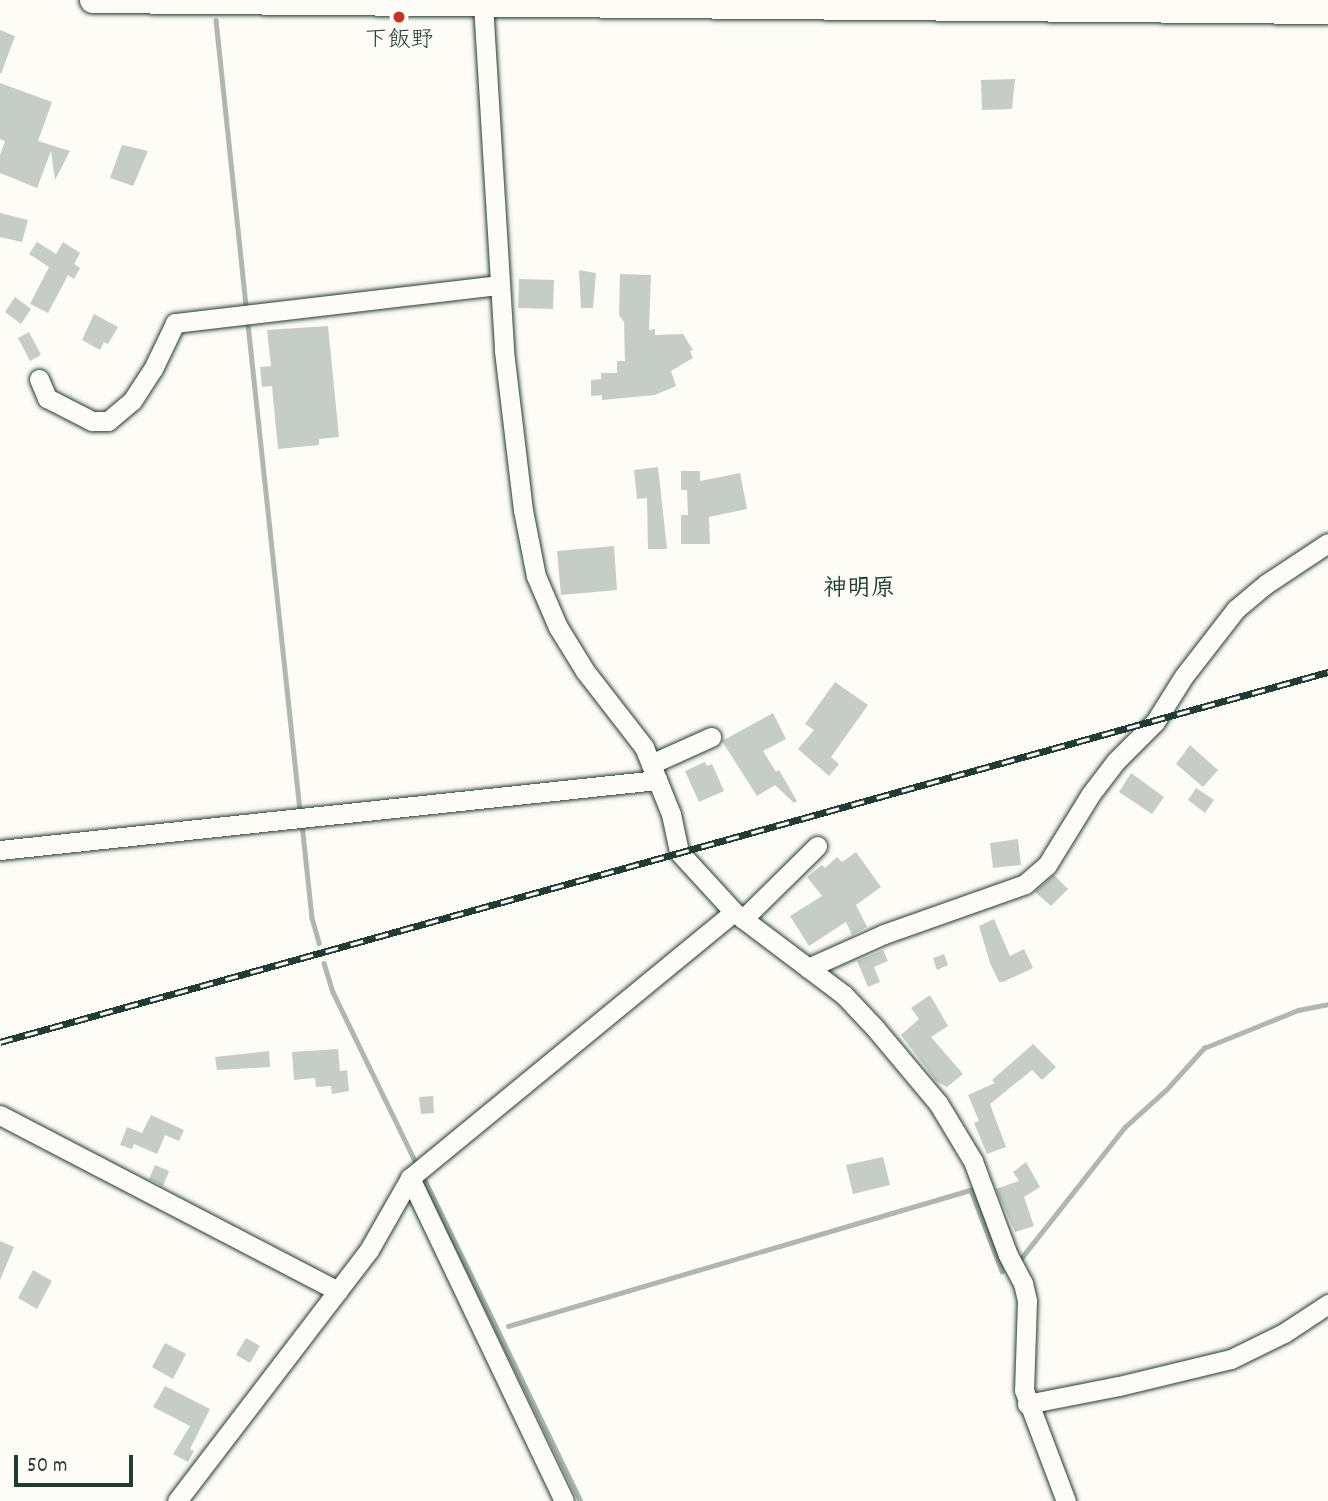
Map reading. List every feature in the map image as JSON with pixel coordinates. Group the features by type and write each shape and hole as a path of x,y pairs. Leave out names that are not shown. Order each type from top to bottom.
{"main road":[{"path":"93,0 1279,4 1328,11"}],"street":[{"path":"483,2 499,285 512,433 536,576 558,627 578,660 644,747 671,814 679,852 739,915 844,995 906,1063 938,1103 973,1160 1027,1301 1024,1390 1027,1404 1066,1501"},
{"path":"39,379 47,398 92,421 108,421 132,401 153,369 175,323 499,285"},
{"path":"808,968 884,934 1025,884 1047,865 1090,795 1116,761 1155,722 1184,676 1236,609 1266,584 1328,543"},
{"path":"0,850 654,772 711,737"},
{"path":"177,1501 369,1250 410,1178 739,915 817,846"},
{"path":"0,1115 338,1291"},
{"path":"410,1178 564,1501"},
{"path":"1027,1404 1119,1386 1231,1359 1284,1334 1328,1304"}],"building":[{"path":"0,30 15,36 1,74 0,73"},
{"path":"1015,79 1012,109 982,110 981,80"},
{"path":"0,83 52,102 38,141 70,151 55,180 51,151 37,188 0,173 0,155 5,141 0,139"},
{"path":"122,145 148,151 133,186 110,178"},
{"path":"0,213 28,220 22,242 0,237"},
{"path":"37,242 56,254 63,242 80,253 74,264 80,268 74,279 68,275 48,313 30,304 49,267 29,254"},
{"path":"579,270 596,273 593,308 581,308"},
{"path":"620,274 651,275 649,330 655,329 655,335 683,334 693,350 690,351 693,358 671,371 676,386 655,395 602,400 602,395 591,396 591,380 601,379 601,373 617,373 617,361 625,361 624,322 619,315"},
{"path":"519,279 554,280 553,309 518,308"},
{"path":"15,297 31,309 21,324 5,312"},
{"path":"94,314 118,327 108,344 104,342 100,350 82,340"},
{"path":"328,326 339,437 319,439 319,445 278,449 272,386 262,387 260,367 271,366 267,330"},
{"path":"29,332 41,355 30,361 18,338"},
{"path":"658,467 667,549 648,549 647,498 637,499 634,470"},
{"path":"681,471 700,471 700,481 740,473 747,509 709,517 710,544 681,544 681,515 688,515 687,490 681,490"},
{"path":"614,546 617,590 561,595 557,551"},
{"path":"835,682 868,705 831,757 839,764 829,776 798,749 814,730 805,724"},
{"path":"773,713 786,739 763,751 776,772 779,770 797,801 794,803 775,785 757,796 722,741"},
{"path":"1190,745 1218,770 1203,787 1176,764"},
{"path":"705,762 707,766 712,764 724,791 699,802 685,771"},
{"path":"1131,773 1164,797 1152,814 1119,792"},
{"path":"1196,788 1214,800 1205,813 1188,800"},
{"path":"1018,839 1021,865 993,868 990,843"},
{"path":"856,852 881,887 856,905 867,927 852,935 846,922 809,946 790,916 822,896 807,877 822,865 825,868 837,857 842,862"},
{"path":"1054,875 1068,889 1051,906 1035,892"},
{"path":"994,919 1010,956 1024,949 1033,968 1003,982 999,982 990,963 979,926"},
{"path":"883,950 888,961 874,967 880,982 868,987 857,961"},
{"path":"944,954 948,965 937,970 933,958"},
{"path":"930,995 948,1026 931,1037 963,1074 947,1087 936,1081 901,1035 919,1019 911,1008"},
{"path":"1033,1044 1056,1067 1042,1080 1032,1070 990,1104 1006,1147 987,1154 974,1123 979,1121 968,1095 995,1083 992,1080"},
{"path":"338,1049 340,1071 347,1070 349,1091 332,1094 331,1086 316,1087 315,1078 294,1080 292,1052"},
{"path":"269,1051 270,1067 217,1070 215,1057"},
{"path":"433,1096 434,1113 421,1114 419,1097"},
{"path":"151,1115 184,1130 179,1141 165,1135 157,1154 134,1144 132,1149 120,1145 127,1127 142,1133"},
{"path":"883,1157 890,1185 853,1194 846,1165"},
{"path":"1026,1162 1040,1187 1024,1197 1034,1226 1015,1232 996,1189 1019,1181 1013,1172"},
{"path":"155,1165 169,1171 163,1186 149,1179"},
{"path":"0,1241 14,1247 0,1280"},
{"path":"33,1270 52,1281 37,1309 18,1298"},
{"path":"246,1338 260,1346 250,1363 236,1355"},
{"path":"165,1343 186,1354 173,1379 152,1367"},
{"path":"165,1386 210,1409 190,1449 194,1451 188,1462 173,1454 190,1426 153,1407"}],"waterway":[{"path":"216,20 246,306"},
{"path":"248,324 300,807"},
{"path":"302,824 312,918 319,943"},
{"path":"324,963 333,992 416,1163"},
{"path":"1019,1261 1125,1127 1166,1090 1204,1048 1298,1010 1328,1004"},
{"path":"423,1176 581,1501"},
{"path":"508,1326 971,1190 1002,1271"}],"railway":[{"path":"0,1042 1328,672"}],"place":[{"name":"下飯野","path":"399,17"}],"district":[{"name":"神明原","path":"859,591"}]}
